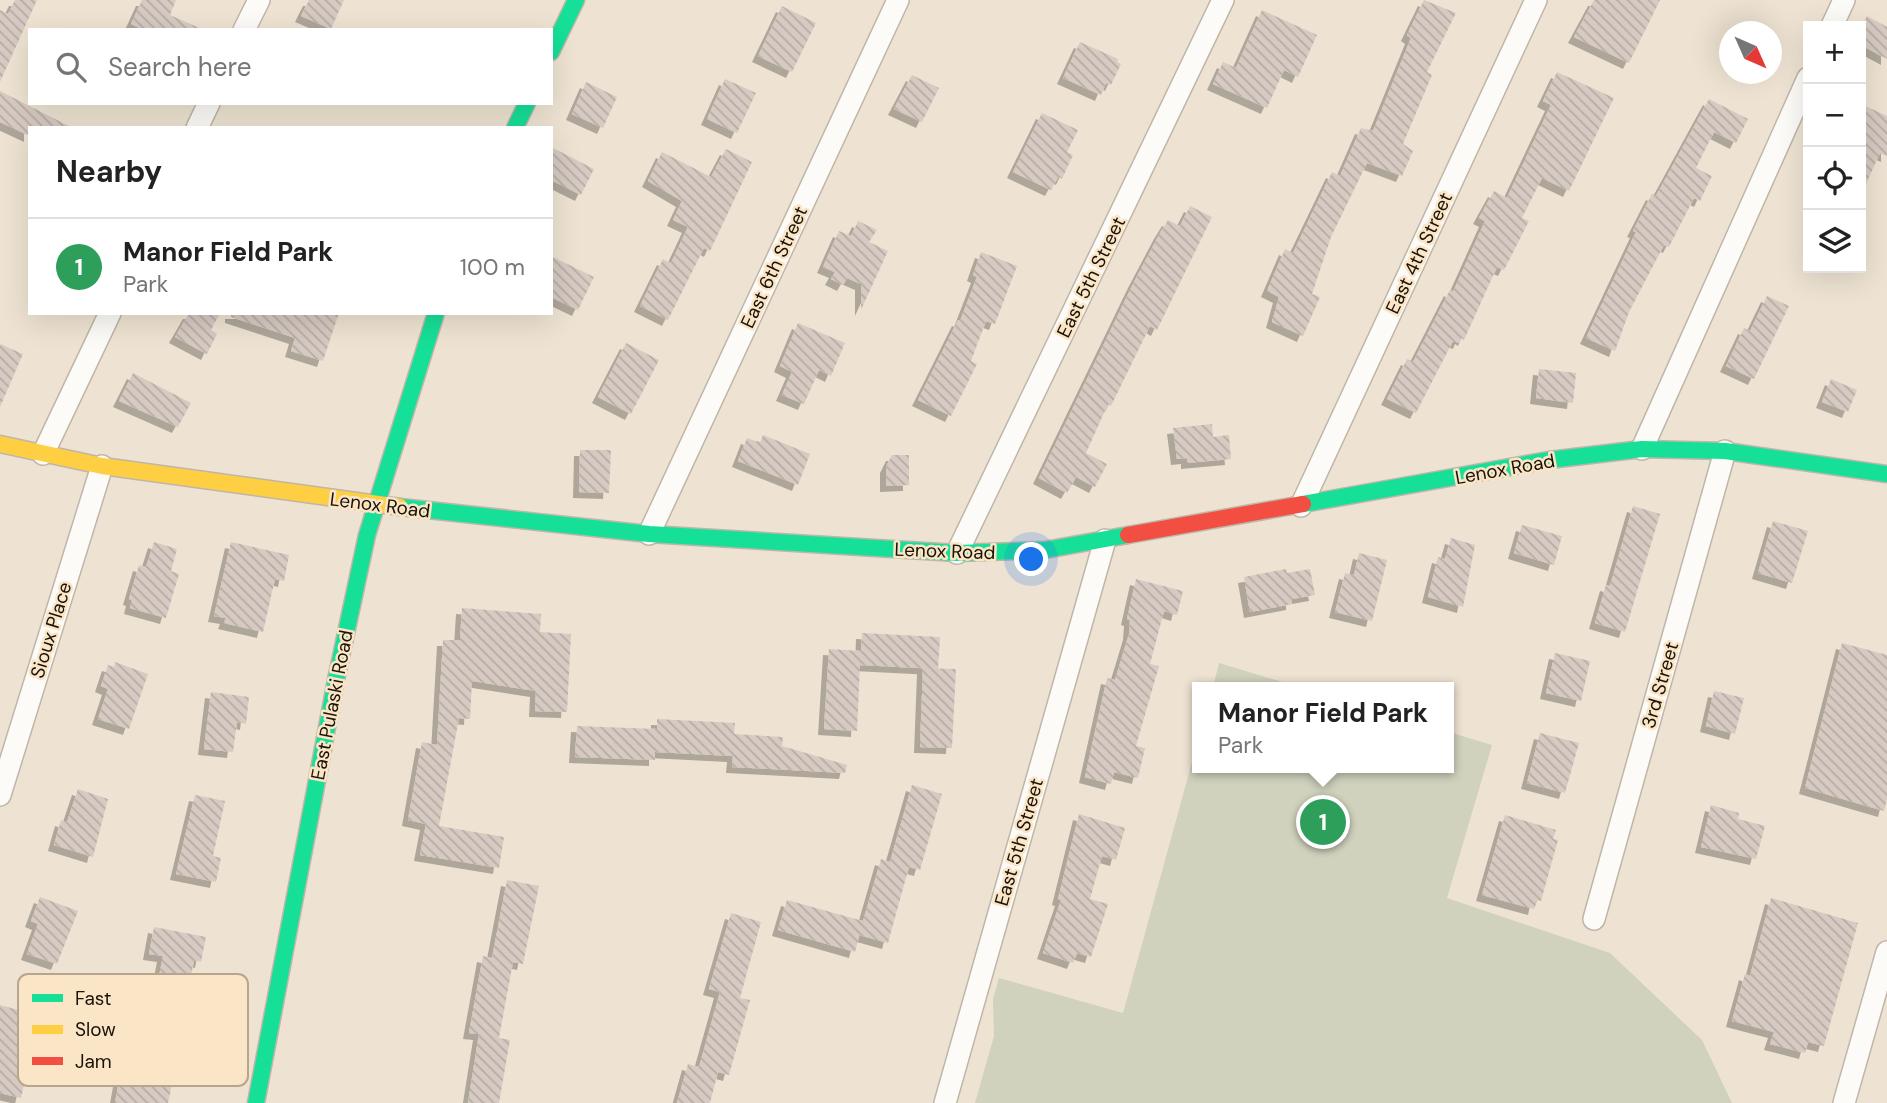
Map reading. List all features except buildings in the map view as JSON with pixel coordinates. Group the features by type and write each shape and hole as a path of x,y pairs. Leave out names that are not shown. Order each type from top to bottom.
{"street":[{"path":"245,28 259,0"},
{"path":"553,48 576,0"},
{"name":"East 6th Street","path":"649,534 898,0"},
{"name":"East 5th Street","path":"957,552 1223,0"},
{"name":"East 4th Street","path":"1301,506 1536,0"},
{"path":"1834,21 1844,0"},
{"path":"1642,449 1805,84"},
{"path":"198,126 208,105"},
{"path":"516,126 526,105"},
{"path":"43,454 109,315"},
{"name":"East Pulaski Road","path":"256,1103 336,680 375,503 435,315"},
{"name":"Lenox Road","path":"0,444 102,466 375,503 649,534 957,552 1045,550 1549,460 1642,449 1725,451 1887,474"},
{"name":"3rd Street","path":"1594,919 1725,451"},
{"name":"Sioux Place","path":"0,795 102,466"},
{"name":"East 5th Street","path":"945,1103 1105,540"},
{"path":"1844,1103 1887,952"}],"green space":[{"path":"1219,663 1282,682 1214,682"},
{"path":"1454,734 1492,745 1447,898 1610,953 1702,1040 1732,1103 975,1103 994,1036 993,999 999,978 1123,1013 1192,762 1192,773 1454,773"}],"traffic: fast":[{"path":"553,48 576,0"},
{"path":"516,126 526,105"},
{"path":"256,1103 336,680 367,535 435,315"},
{"path":"1303,504 1549,460 1642,449 1725,451 1887,474"},
{"path":"400,507 649,534 957,553 1045,550 1128,535"}],"traffic: slow":[{"path":"0,444 102,466 400,507"}],"traffic: jam":[{"path":"1128,535 1303,504"}],"place":[{"name":"Manor Field Park","path":"1323,822"}]}
